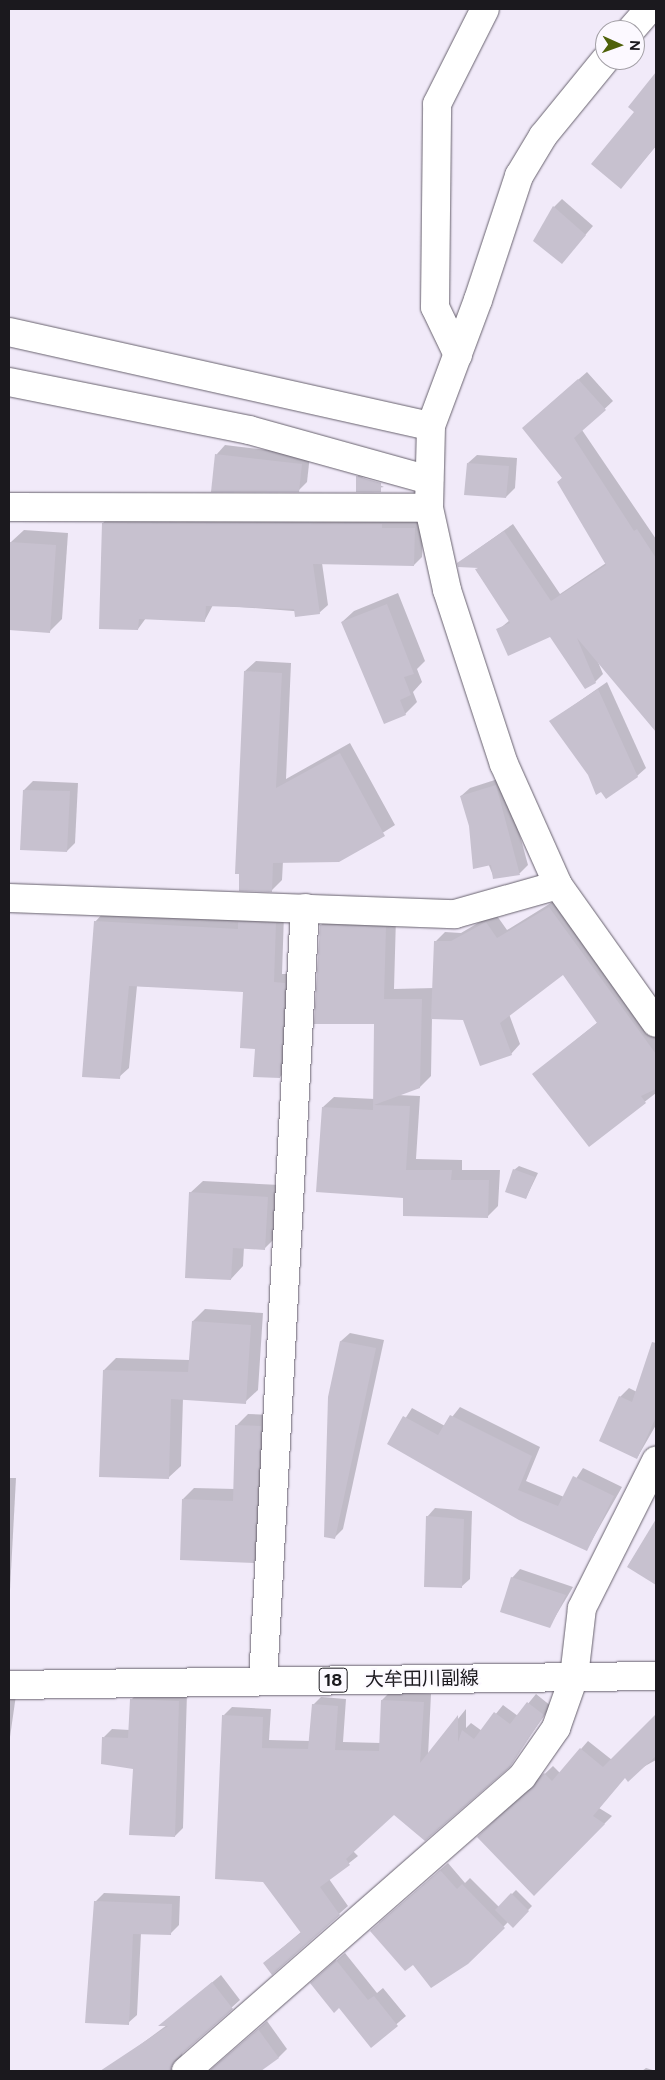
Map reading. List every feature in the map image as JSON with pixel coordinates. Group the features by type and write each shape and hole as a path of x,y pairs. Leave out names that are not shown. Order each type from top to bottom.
{"street":[{"path":"458,355 435,307 437,104 485,9"},
{"path":"640,20 649,9"},
{"path":"597,70 543,136 519,176 478,300 431,426 429,508 447,590 476,688 504,764 558,885 656,1023"},
{"path":"9,332 431,426"},
{"path":"9,382 249,430 429,480"},
{"path":"9,508 429,508"},
{"path":"9,898 455,914 558,885"},
{"path":"263,1681 305,908"},
{"path":"186,2071 522,1777 556,1728 574,1677 582,1608 656,1461"},
{"name":"大牟田川副線","path":"9,1685 656,1676"}],"building":[{"path":"656,72 656,146 621,189 591,164 634,112 628,107"},
{"path":"553,206 586,235 562,264 533,241"},
{"path":"578,379 606,410 574,438 634,531 637,529 656,558 656,732 577,638 596,683 585,689 550,637 508,656 496,629 510,623 475,569 479,568 458,567 457,563 504,531 551,601 606,565 557,482 562,478 522,428"},
{"path":"215,454 302,464 299,492 211,492"},
{"path":"467,463 509,466 506,498 464,495"},
{"path":"356,476 381,483 381,492 356,492"},
{"path":"102,523 382,524 382,528 415,528 414,566 313,564 320,614 295,617 294,609 206,606 205,622 139,619 138,630 99,629"},
{"path":"10,542 56,545 50,633 9,630"},
{"path":"387,604 414,674 404,677 411,695 400,700 406,715 384,724 341,622"},
{"path":"244,671 282,673 276,788 340,753 385,836 339,862 273,863 272,892 239,891 239,874 235,874"},
{"path":"598,689 638,777 606,799 601,792 596,795 588,775 549,721"},
{"path":"496,785 520,875 493,879 491,865 473,869 469,826 460,796"},
{"path":"23,790 70,791 67,852 20,850"},
{"path":"549,907 656,1054 656,1089 641,1096 646,1103 589,1147 532,1074 597,1023 563,975 500,1023 512,1055 480,1066 463,1020 431,1019 434,941 451,941 486,922 497,938"},
{"path":"94,921 238,929 238,922 276,923 274,982 285,983 280,1078 253,1077 255,1049 240,1048 243,992 129,986 120,1079 82,1077"},
{"path":"320,925 386,927 384,999 422,999 420,1088 374,1105 410,1106 406,1170 452,1170 451,1180 489,1180 488,1218 403,1216 403,1198 316,1192 322,1107 373,1110 374,1024 314,1024"},
{"path":"513,1169 535,1177 526,1199 505,1192"},
{"path":"189,1192 268,1197 265,1250 233,1248 231,1280 185,1278"},
{"path":"192,1321 251,1325 246,1404 171,1399 169,1479 99,1477 103,1370 188,1372"},
{"path":"340,1341 376,1348 335,1539 324,1537 328,1397"},
{"path":"652,1342 656,1343 656,1417 637,1459 599,1441 619,1396 632,1402"},
{"path":"450,1415 532,1456 518,1490 558,1506 573,1476 614,1496 587,1551 519,1520 387,1444 403,1416 438,1435"},
{"path":"235,1425 261,1426 254,1563 180,1560 182,1499 233,1501"},
{"path":"426,1516 464,1519 462,1588 424,1587"},
{"path":"656,1519 656,1585 627,1567"},
{"path":"511,1577 566,1595 550,1628 500,1612"},
{"path":"130,1699 179,1701 175,1837 129,1835 133,1769 101,1764 102,1737 128,1738"},
{"path":"381,1700 424,1702 420,1763 458,1715 458,1742 462,1730 474,1739 494,1712 510,1724 527,1702 544,1715 510,1767 425,1841 394,1815 346,1859 350,1865 320,1887 340,1915 272,1975 263,1963 301,1933 263,1882 215,1879 222,1715 263,1717 262,1748 308,1749 312,1704 338,1706 335,1750 379,1751"},
{"path":"656,1714 656,1756 628,1782 625,1778 593,1816 605,1824 534,1896 477,1837 544,1773 552,1781 580,1748 603,1767"},
{"path":"440,1870 457,1889 462,1884 505,1928 468,1964 431,1988 413,1965 405,1971 370,1931"},
{"path":"511,1893 529,1911 513,1928 495,1910"},
{"path":"94,1901 172,1904 171,1935 133,1934 129,2025 85,2023"},
{"path":"336,1960 368,2000 374,1996 398,2026 371,2048 339,2008 334,2013 310,1983"},
{"path":"212,1982 233,2009 176,2059 171,2071 100,2071 168,2026 158,2026"},
{"path":"258,2029 279,2058 261,2071 209,2071"}]}
